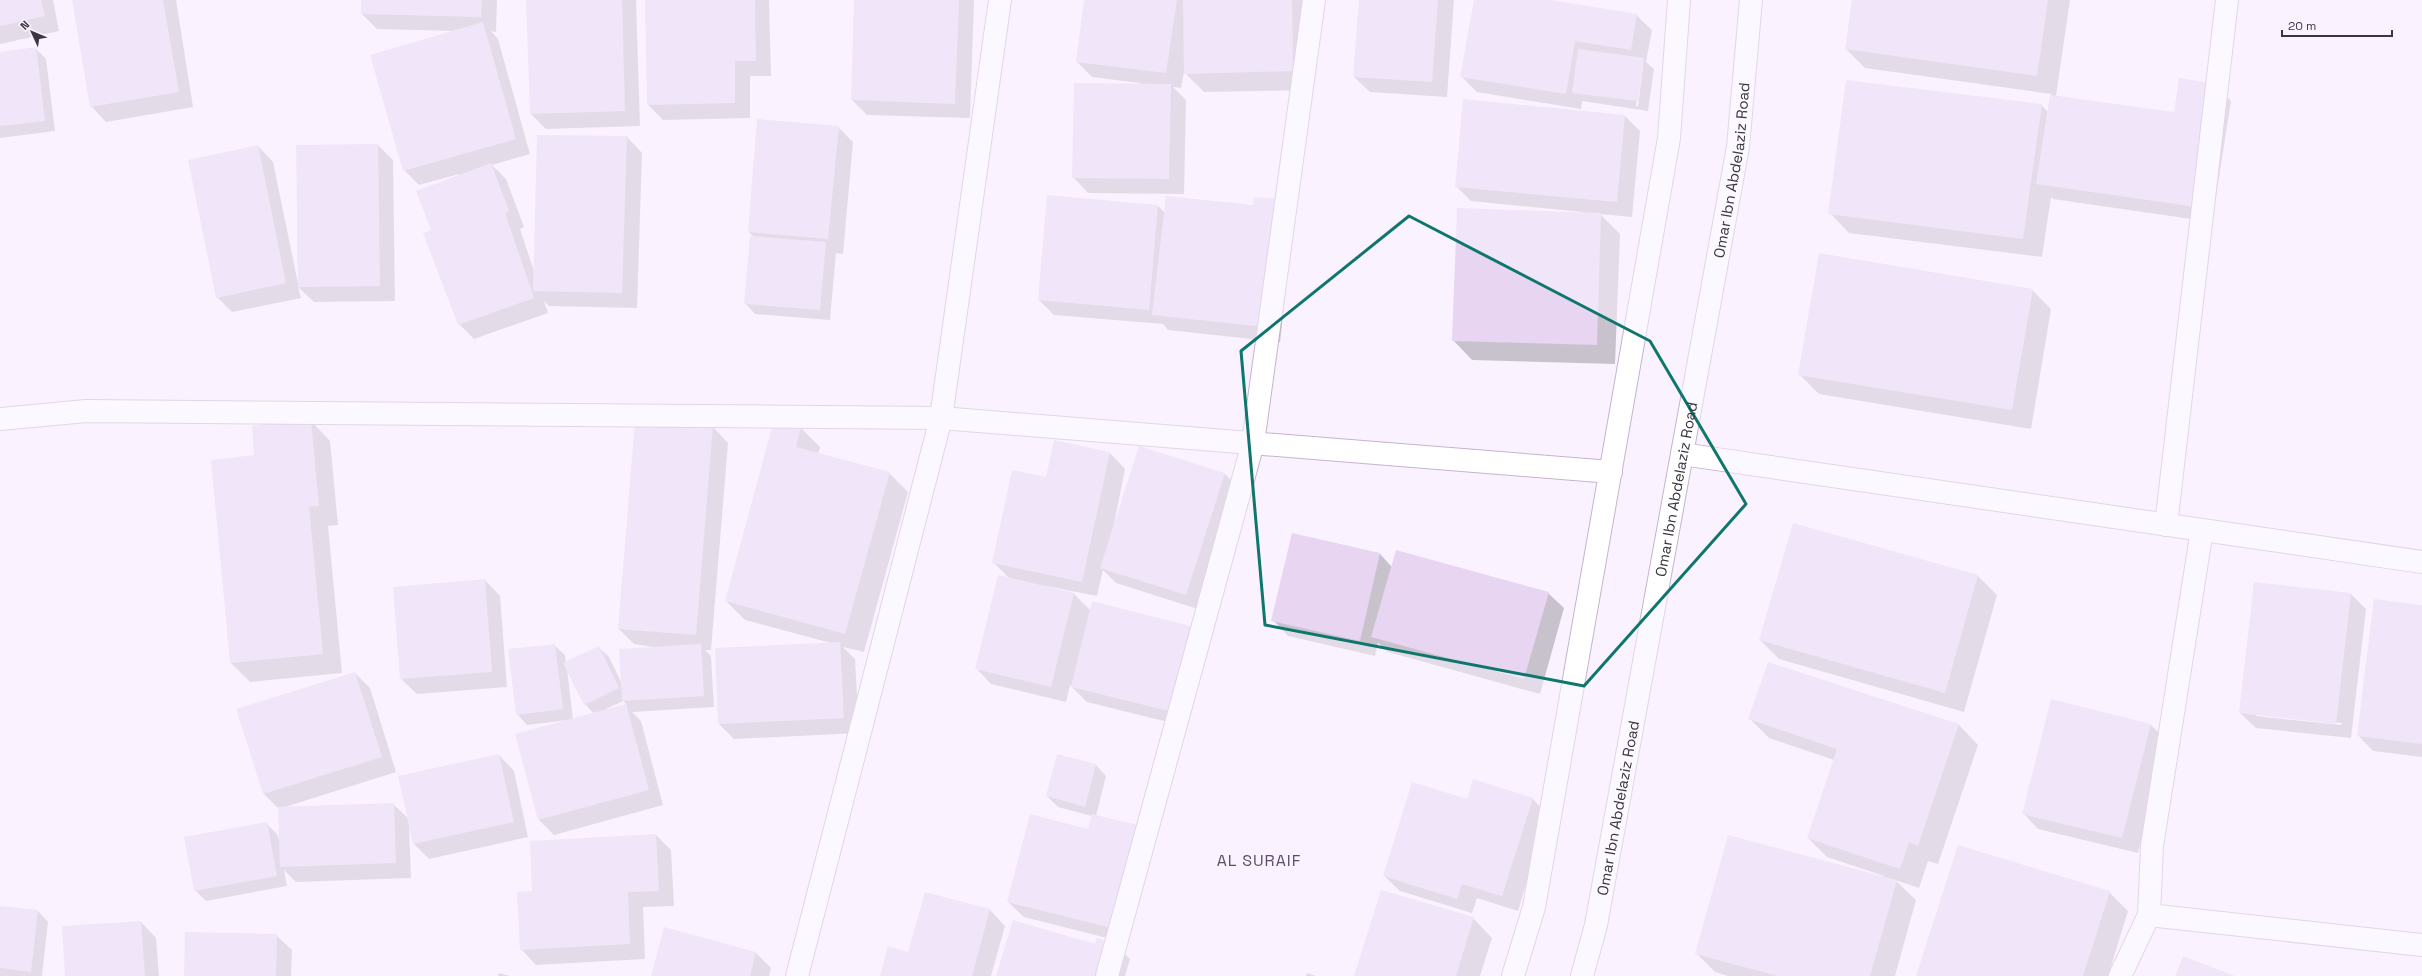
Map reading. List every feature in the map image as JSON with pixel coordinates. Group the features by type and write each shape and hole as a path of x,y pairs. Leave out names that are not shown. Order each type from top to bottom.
{"street":[{"path":"797,976 942,418 1000,0"},
{"path":"1108,976 1253,443 1314,0"},
{"path":"1513,976 1534,907 1669,138 1679,0"},
{"name":"Omar Ibn Abdelaziz Road","path":"1582,976 1596,925 1738,147 1751,0"},
{"path":"2166,525 2227,0"},
{"path":"0,419 86,411 942,418 1611,472"},
{"path":"1682,454 2422,562"},
{"path":"2120,976 2149,915 2152,846 2202,530"},
{"path":"2149,915 2422,945"}],"highlighted area":[{"path":"1409,216 1650,341 1746,504 1584,686 1265,625 1241,351"}],"building":[{"path":"0,0 41,0 45,16 0,26"},
{"path":"72,0 163,0 179,92 90,107"},
{"path":"361,0 482,0 481,17 361,14"},
{"path":"526,0 622,0 625,111 530,114"},
{"path":"645,0 755,0 756,61 735,61 735,103 647,105"},
{"path":"854,0 959,0 955,104 851,100"},
{"path":"1084,0 1177,0 1166,73 1076,62"},
{"path":"1183,0 1292,0 1293,71 1184,74"},
{"path":"1359,0 1438,0 1432,82 1353,77"},
{"path":"1474,0 1551,0 1637,14 1631,50 1575,41 1566,94 1460,77"},
{"path":"1852,0 2048,0 2037,76 1845,49"},
{"path":"483,22 516,139 403,171 370,55"},
{"path":"36,47 45,121 0,126 0,52"},
{"path":"1578,49 1644,58 1638,101 1572,93"},
{"path":"2179,78 2216,84 2197,207 2036,184 2050,95 2174,112"},
{"path":"1846,80 2042,104 2023,239 1828,214"},
{"path":"1074,83 1171,84 1169,179 1072,178"},
{"path":"1463,99 1625,115 1617,202 1455,187"},
{"path":"757,119 839,126 828,239 748,232"},
{"path":"537,135 627,136 622,293 533,291"},
{"path":"378,144 380,286 298,287 296,145"},
{"path":"258,145 286,283 216,298 188,160"},
{"path":"491,163 509,211 505,213 534,298 458,325 423,233 431,230 416,191"},
{"path":"1047,195 1158,205 1149,310 1038,300"},
{"path":"1166,196 1253,205 1254,197 1279,199 1265,327 1152,315"},
{"path":"1457,208 1601,213 1597,345 1452,341"},
{"path":"750,236 826,242 820,310 744,304"},
{"path":"1819,253 2033,289 2012,410 1798,375"},
{"path":"311,420 319,506 309,507 323,654 230,663 211,460 254,455 252,426"},
{"path":"635,420 713,426 696,635 618,629"},
{"path":"774,420 801,427 796,447 890,472 845,634 725,601"},
{"path":"1054,440 1110,452 1082,582 992,563 1012,470 1046,477"},
{"path":"1139,446 1225,473 1186,595 1100,568"},
{"path":"1793,523 1978,575 1945,693 1759,640"},
{"path":"1292,533 1380,553 1360,641 1271,621"},
{"path":"1396,550 1549,592 1524,679 1371,637"},
{"path":"998,575 1074,593 1051,687 975,669"},
{"path":"485,579 492,672 400,679 393,587"},
{"path":"2254,582 2351,593 2336,724 2239,713"},
{"path":"2374,599 2422,605 2422,744 2357,736"},
{"path":"1092,601 1190,626 1169,711 1071,687"},
{"path":"840,642 844,718 718,724 715,648"},
{"path":"555,644 563,709 516,715 508,649"},
{"path":"701,644 704,696 622,701 619,649"},
{"path":"599,646 619,688 584,705 563,663"},
{"path":"1768,662 1959,724 1918,846 1909,842 1900,869 1807,838 1837,749 1748,719"},
{"path":"355,672 382,757 263,794 236,709"},
{"path":"2051,699 2151,724 2122,838 2022,814"},
{"path":"626,704 649,790 538,820 515,734"},
{"path":"499,754 514,822 413,844 398,776"},
{"path":"1057,754 1096,764 1085,807 1046,796"},
{"path":"1473,779 1533,798 1502,896 1462,884 1457,899 1383,876 1412,782 1467,799"},
{"path":"394,803 396,863 280,867 278,807"},
{"path":"1030,814 1088,829 1092,814 1138,825 1112,928 1007,902"},
{"path":"267,822 277,876 194,891 184,837"},
{"path":"656,834 659,891 628,892 630,944 520,950 517,892 532,891 530,841"},
{"path":"1728,835 1897,880 1870,976 1778,976 1695,954"},
{"path":"1958,845 2110,891 2083,976 1916,976"},
{"path":"1381,890 1474,917 1456,976 1354,976"},
{"path":"925,892 990,909 972,976 880,976 888,946 908,952"},
{"path":"0,906 38,910 31,972 0,968"},
{"path":"1013,920 1095,944 1097,938 1115,943 1105,976 996,976"},
{"path":"141,921 145,976 65,976 62,926"},
{"path":"664,927 756,952 750,976 651,976"},
{"path":"185,932 277,934 276,976 184,976"},
{"path":"2183,956 2235,976 2175,976"}],"district":[{"name":"AL SURAIF","path":"1259,860"}]}
